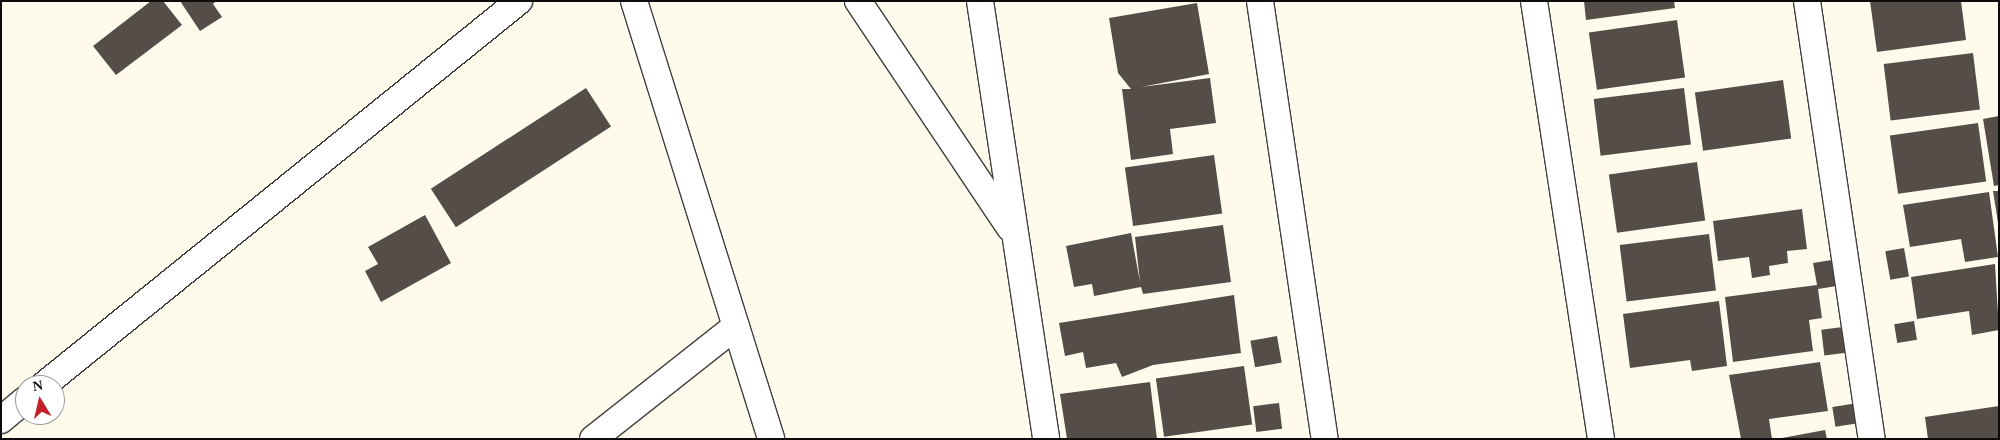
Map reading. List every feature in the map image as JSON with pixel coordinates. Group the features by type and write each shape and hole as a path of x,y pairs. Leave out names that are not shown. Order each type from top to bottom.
{"street":[{"path":"56,375 519,1"},
{"path":"634,1 771,439"},
{"path":"858,1 1015,235"},
{"path":"980,1 1046,439"},
{"path":"1260,1 1325,439"},
{"path":"1534,1 1601,439"},
{"path":"1808,1 1872,439"},
{"path":"593,439 736,326"},
{"path":"1,420 15,408"}],"building":[{"path":"151,1 163,1 182,25 116,75 93,46"},
{"path":"180,1 216,1 213,4 222,17 200,31"},
{"path":"1584,1 1674,1 1675,8 1586,20"},
{"path":"1870,1 1961,1 1966,40 1877,52"},
{"path":"1197,3 1209,74 1141,87 1210,78 1216,123 1170,129 1173,154 1131,160 1122,89 1131,89 1118,73 1109,18"},
{"path":"1677,20 1685,77 1597,90 1589,32"},
{"path":"1973,53 1980,110 1891,121 1884,64"},
{"path":"1783,80 1791,138 1703,151 1695,92"},
{"path":"586,88 611,127 456,227 431,189"},
{"path":"1684,88 1691,145 1601,156 1594,99"},
{"path":"1999,116 1999,185 1994,186 1983,119"},
{"path":"1978,123 1986,181 1898,194 1890,135"},
{"path":"1214,155 1222,213 1133,226 1125,168"},
{"path":"1697,162 1705,220 1617,233 1609,174"},
{"path":"1993,191 1999,191 1999,223 1998,223"},
{"path":"1989,192 1998,257 1965,262 1961,239 1910,247 1903,205"},
{"path":"1802,209 1807,249 1787,251 1788,263 1769,266 1770,275 1752,278 1749,257 1718,261 1713,221"},
{"path":"425,215 451,263 381,302 365,271 378,264 368,247"},
{"path":"1223,225 1231,282 1143,294 1141,287 1094,296 1092,284 1074,287 1066,246 1131,233 1140,282 1135,237"},
{"path":"1709,234 1716,291 1627,302 1620,245"},
{"path":"1904,248 1909,277 1890,280 1885,251"},
{"path":"1838,259 1843,285 1818,289 1822,318 1809,320 1813,351 1733,362 1725,297 1817,285 1813,263"},
{"path":"1995,264 1999,330 1972,335 1969,311 1917,319 1911,277"},
{"path":"1234,295 1241,353 1153,365 1122,377 1116,363 1086,368 1083,352 1065,356 1059,323"},
{"path":"1719,301 1727,366 1692,371 1690,360 1630,368 1623,314"},
{"path":"1914,321 1917,340 1897,343 1894,324"},
{"path":"1851,326 1854,352 1824,355 1821,330"},
{"path":"1277,336 1282,363 1255,367 1250,341"},
{"path":"1820,362 1828,411 1769,419 1772,439 1741,439 1729,375"},
{"path":"1244,366 1252,424 1164,437 1156,378"},
{"path":"1150,382 1157,439 1067,439 1060,394"},
{"path":"1279,403 1282,429 1256,432 1253,406"},
{"path":"1858,403 1861,423 1835,427 1832,407"},
{"path":"1999,406 1999,439 1928,439 1925,417"},
{"path":"1825,430 1827,439 1782,439 1782,438"}]}
